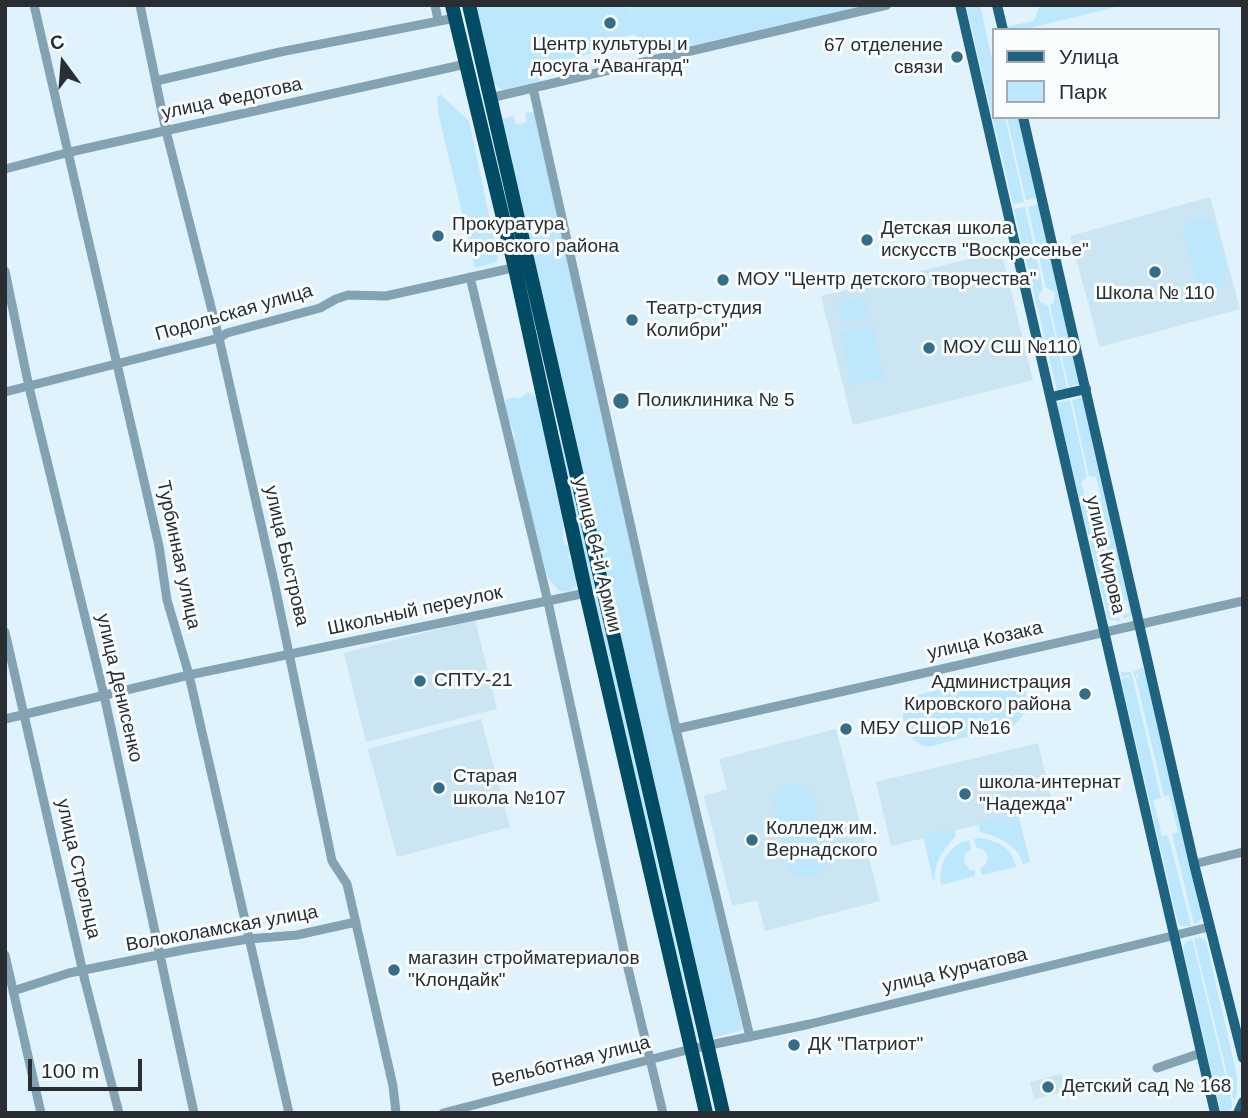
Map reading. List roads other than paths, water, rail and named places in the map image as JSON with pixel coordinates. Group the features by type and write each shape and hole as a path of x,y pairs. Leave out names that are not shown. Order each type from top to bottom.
{"highway":[{"name":"улица 64-й Армии","path":"469,5 491,98 548,423 705,1113"},
{"name":"улица 64-й Армии","path":"454,11 466,64 565,420 723,1113"},
{"path":"548,423 565,420"}],"main road":[{"name":"улица Кирова","path":"960,5 1215,1113"},
{"path":"997,5 1003,28"},
{"name":"улица Кирова","path":"1023,119 1138,625 1209,927 1243,1058"},
{"path":"1051,397 1086,389"},
{"path":"1238,1113 1243,1101"}],"street":[{"name":"Турбинная улица","path":"34,5 159,546 167,600 188,675 289,1113"},
{"name":"улица Быстрова","path":"140,5 166,131 219,338 290,654 332,860 347,884 393,1086 396,1113"},
{"path":"435,5 438,20"},
{"path":"491,98 887,5"},
{"path":"156,81 280,52 438,20 454,11"},
{"name":"улица Федотова","path":"5,169 70,152 466,64"},
{"path":"533,88 676,729 750,1037"},
{"name":"Подольская улица","path":"5,392 219,338 227,333 320,309 348,295 386,296 522,266"},
{"name":"улица Денисенко","path":"5,271 29,387 104,695 194,1113"},
{"path":"470,277 548,602 626,960 663,1113"},
{"name":"Школьный переулок","path":"5,719 188,675 586,593"},
{"name":"улица Козака","path":"676,729 1243,601"},
{"name":"улица Стрельца","path":"5,632 83,972 119,1113"},
{"path":"1194,864 1243,852"},
{"name":"Волоколамская улица","path":"5,1003 48,979 248,939 298,935 356,922"},
{"name":"улица Курчатова","path":"707,1045 1209,927"},
{"path":"5,955 41,1113"},
{"name":"Вельботная улица","path":"443,1113 707,1045"},
{"path":"1157,1068 1201,1053"}],"place":[{"name":"Центр культуры и досуга \"Авангард\"","path":"610,23"},
{"name":"67 отделение связи","path":"957,57"},
{"name":"Прокуратура Кировского района","path":"438,236"},
{"name":"Детская школа искусств \"Воскресенье\"","path":"867,240"},
{"name":"Школа № 110","path":"1155,272"},
{"name":"МОУ \"Центр детского творчества\"","path":"723,280"},
{"name":"Театр-студия Колибри\"","path":"632,320"},
{"name":"МОУ СШ №110","path":"929,348"},
{"name":"Поликлиника № 5","path":"621,401"},
{"name":"СПТУ-21","path":"420,681"},
{"name":"Администрация Кировского района","path":"1085,694"},
{"name":"МБУ СШОР №16","path":"846,729"},
{"name":"Старая школа №107","path":"439,788"},
{"name":"школа-интернат \"Надежда\"","path":"965,794"},
{"name":"Колледж им. Вернадского","path":"752,840"},
{"name":"магазин стройматериалов \"Клондайк\"","path":"394,970"},
{"name":"ДК \"Патриот\"","path":"794,1045"},
{"name":"Детский сад № 168","path":"1048,1087"}]}
